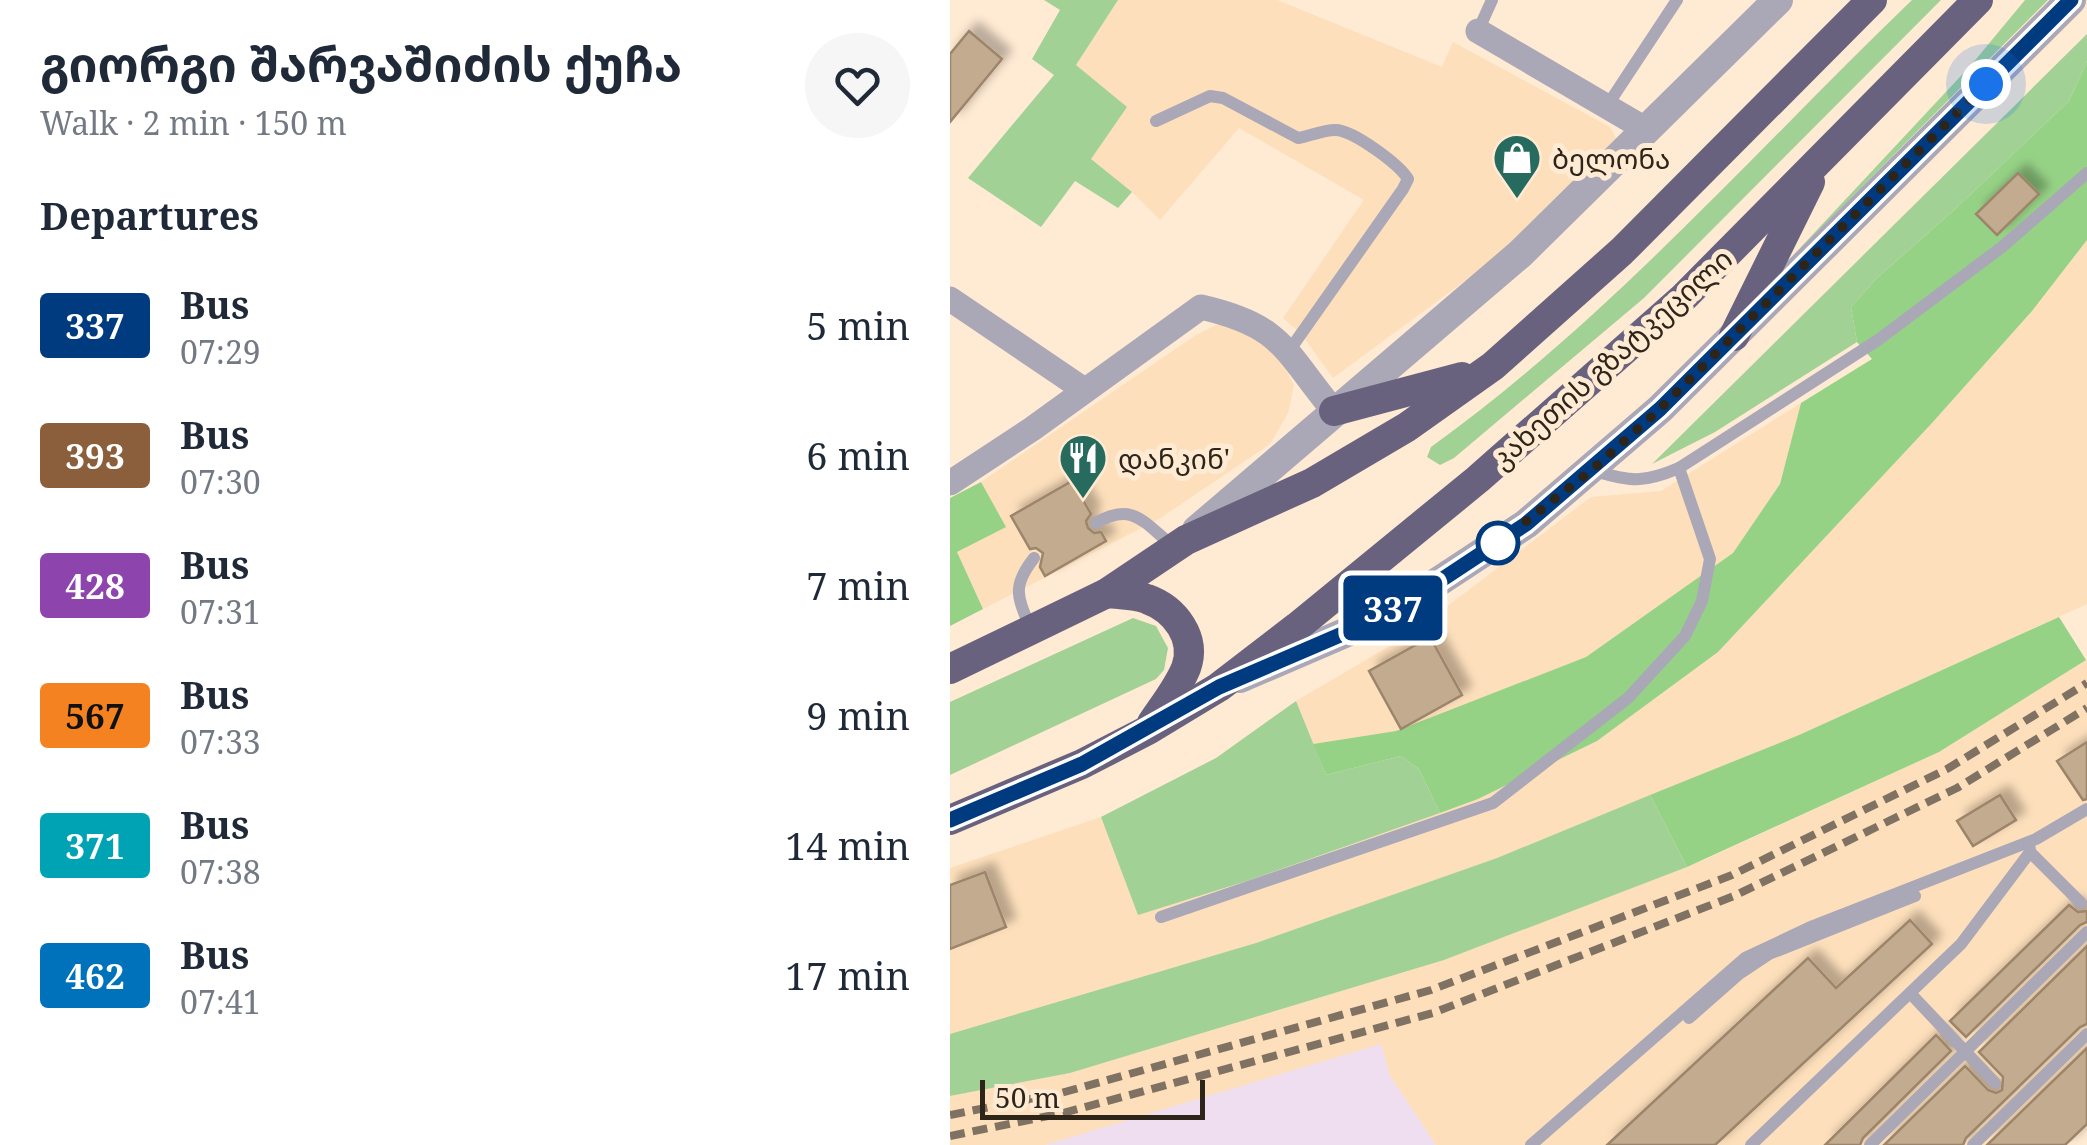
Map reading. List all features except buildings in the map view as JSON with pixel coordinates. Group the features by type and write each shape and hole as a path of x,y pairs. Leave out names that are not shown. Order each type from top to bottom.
{"highway":[{"path":"950,668 1107,593 1180,544 1312,484 1407,427 1493,366 1622,251 1872,0"},
{"name":"კახეთის გზატკეცილი","path":"950,820 1082,764 1219,687 1478,479 1597,376 1682,298 1978,0"},
{"path":"1734,336 1824,155"},
{"path":"1334,411 1429,388 1493,366"},
{"path":"1107,593 1144,597 1163,607 1184,627 1190,648 1186,668 1148,730"}],"street":[{"path":"1180,544 1508,265 1778,0"},
{"name":"კახეთის გზატკეცილი","path":"1219,687 1354,629 1414,598 1526,524 1592,470 1734,336 2071,0"},
{"path":"1478,31 1647,130"},
{"path":"950,299 1083,389"},
{"path":"950,483 1201,307 1248,321 1272,334 1334,411"}],"lane":[{"path":"1478,31 1492,0"},
{"path":"1607,106 1677,0"},
{"path":"1156,122 1210,96 1223,98 1298,138 1332,130 1350,134 1402,168 1408,179 1403,189 1289,351"},
{"path":"1592,470 1626,480 1650,480 1679,468 1878,340 2002,247 2087,173"},
{"path":"1161,916 1493,803 1628,698 1685,636 1702,601 1710,559 1679,468"},
{"path":"1096,524 1115,512 1131,514 1180,544"},
{"path":"1031,630 1019,599 1019,576 1034,558"},
{"path":"1531,1145 1745,958 1813,926 2030,848 2087,810"},
{"path":"1544,1145 1740,974 1769,954 2030,848 2087,819"},
{"path":"2030,848 2081,903"},
{"path":"1750,1145 1961,944 2030,848"},
{"path":"1870,1145 2087,932"},
{"path":"1910,993 1996,1083"},
{"path":"1973,1145 2012,1100 2087,1034"}],"shaded area":[{"path":"1118,0 1277,0 1442,67 1453,42 1610,127 1617,140 1489,263 1333,378 1302,335 1283,318 1364,200 1239,128 1160,220 1091,159 1076,65"},
{"path":"2087,240 2087,604 1799,735 1497,858 1256,943 950,1034 950,868 1101,817 1138,914 1250,880 1478,799 1597,741 1718,652 1932,423 2032,311"},
{"path":"1226,320 1275,349 1294,385 1288,413 1270,444 1159,519 983,609 956,552 1005,527 981,482 1196,335"},
{"path":"1801,403 1780,484 1733,553 1586,657 1396,731 1313,744 1296,701 1412,633 1591,497 1661,491"},
{"path":"2087,659 2087,1121 2063,1145 1436,1145 1390,1076 1381,1045 1064,1141 1045,1145 950,1145 950,1096 1070,1073 1444,960 1704,860 1939,752"},
{"path":"1381,1044 1390,1076 1436,1145 1045,1145"}],"green space":[{"path":"1044,0 1118,0 1076,65 1127,107 1091,159 1132,192 1118,208 1075,181 1041,227 968,178 1054,75 1032,59 1060,10"},
{"path":"1912,0 1941,0 1644,298 1454,458 1440,465 1427,457 1431,447 1497,397 1620,289"},
{"path":"2025,0 2048,0 1788,261 1972,64"},
{"path":"2087,34 2087,61 2069,101 1877,278 1851,307 1857,342 1715,432 1652,464"},
{"path":"2087,61 2087,240 2032,311 1932,423 1718,652 1597,741 1478,799 1440,813 1419,769 1401,756 1326,775 1313,744 1396,731 1586,657 1733,553 1780,484 1801,403 1872,359 1857,342 1851,307 1877,278 2069,101"},
{"path":"981,482 1006,527 957,552 983,609 950,626 950,498"},
{"path":"2059,617 2086,660 1939,752 1687,867 1650,795 1799,735"},
{"path":"1133,618 1156,626 1168,648 1164,670 1156,679 950,775 950,702"},
{"path":"1296,701 1326,775 1401,756 1419,769 1440,813 1138,915 1101,817 1216,758"},
{"path":"1650,795 1687,867 1444,960 1070,1073 950,1096 950,1034 1256,943 1497,858"}],"railway":[{"path":"950,1115 1061,1093 1431,990 1732,875 1947,769 2087,683"},
{"path":"950,1136 1063,1113 1433,1013 1734,896 1957,788 2087,708"}],"bus line":[{"name":"337","path":"950,820 1082,764 1219,687 1354,629 1414,598 1526,524 1660,409 2071,0"}],"place":[{"name":"ბელონა","path":"1517,200"},
{"name":"დანკინ'","path":"1083,500"}],"route":[{"path":"1498,543 1592,470 1660,409 1986,84"}]}
